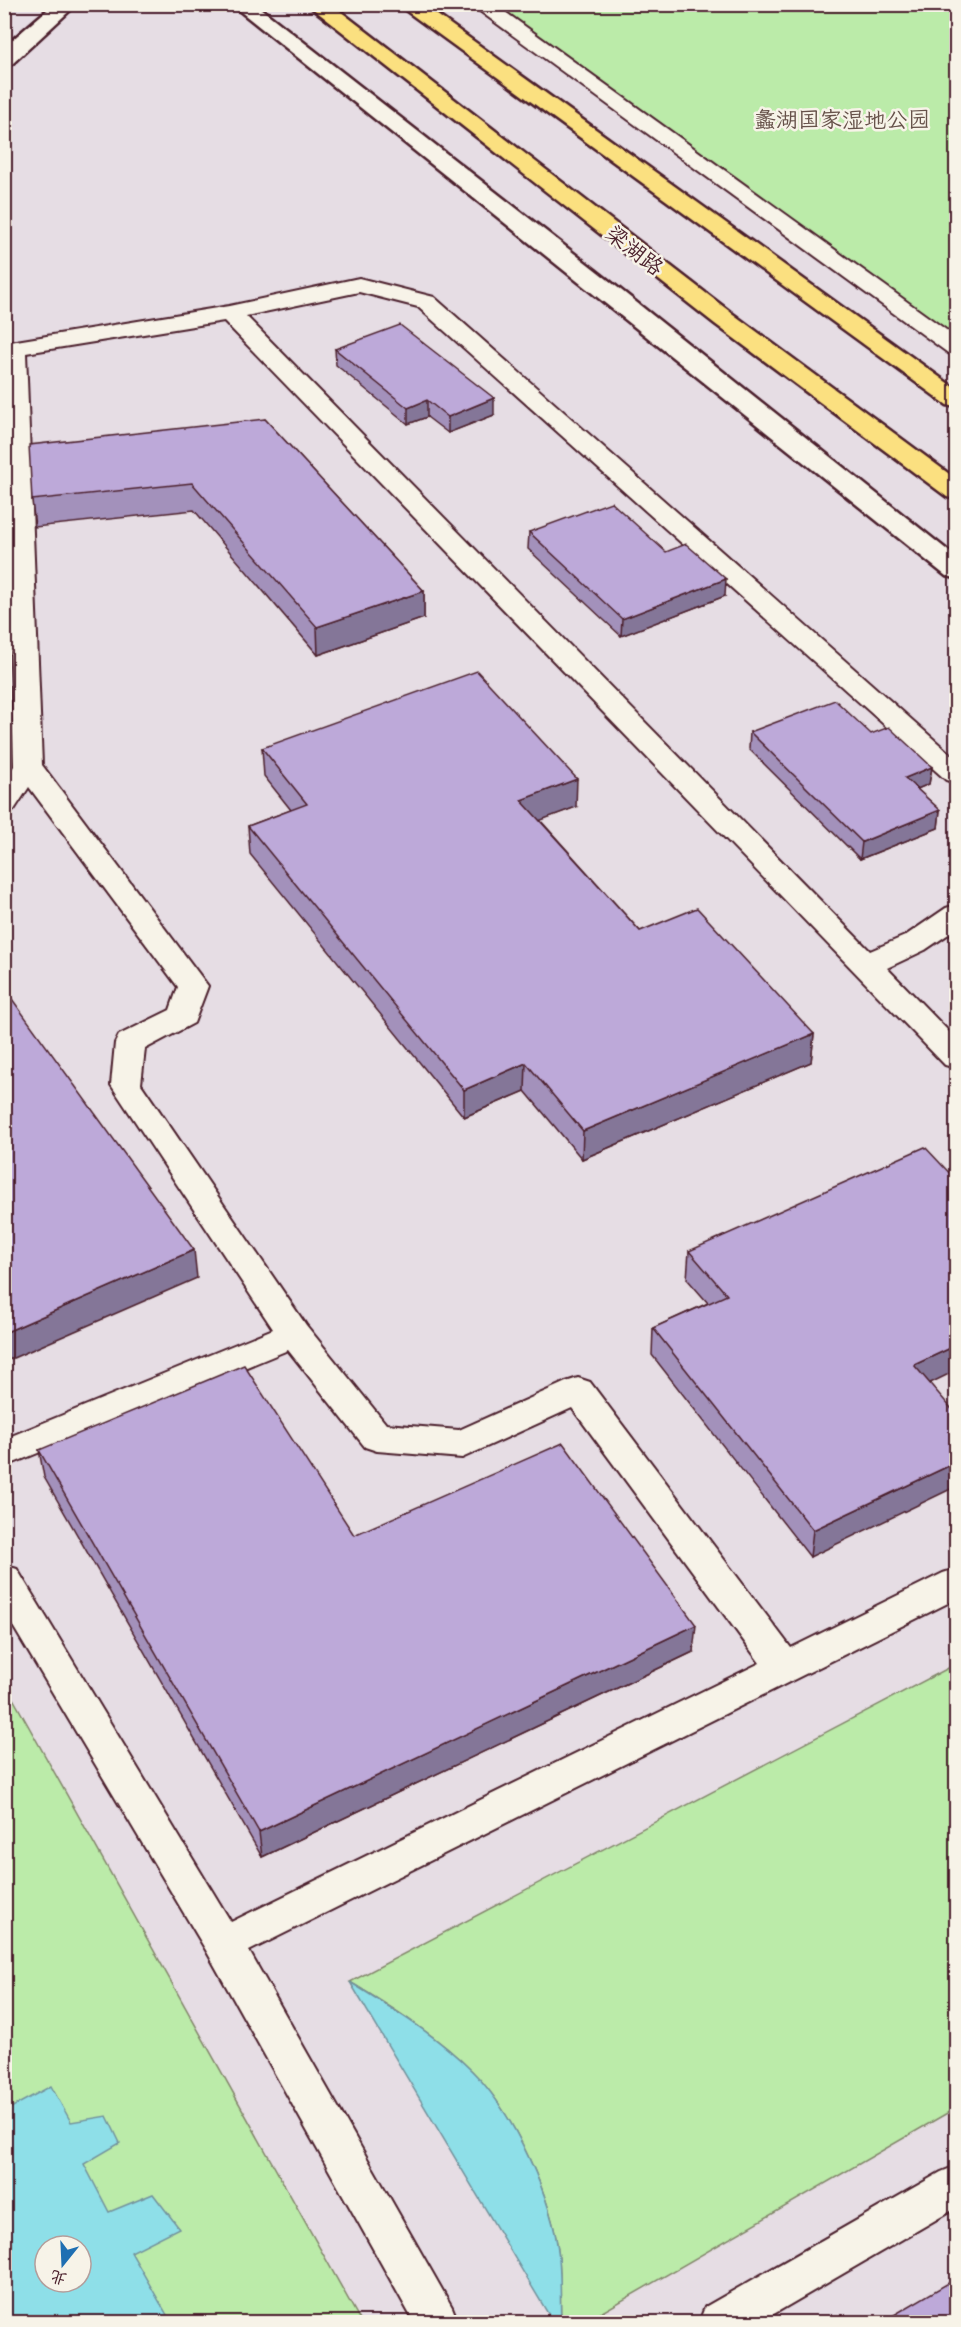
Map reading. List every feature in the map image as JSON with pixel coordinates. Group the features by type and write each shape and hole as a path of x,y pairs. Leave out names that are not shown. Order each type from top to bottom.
{"highway":[{"name":"梁湖路","path":"317,4 724,319 957,491"},
{"path":"407,4 957,400"}],"main road":[{"path":"4,58 67,4"},
{"path":"241,4 957,570"}],"lane":[{"path":"480,4 957,348"},
{"path":"785,1668 578,1390 462,1444 377,1437 294,1334 126,1085 129,1043 183,1016 193,986 28,766 9,349 229,313 359,285 426,302 957,774"},
{"path":"229,313 957,1058"},
{"path":"4,804 28,766"},
{"path":"867,965 915,943 957,915"},
{"path":"4,1454 294,1334"},
{"path":"4,1579 234,1963 437,2322"},
{"path":"234,1963 223,1945 957,1583"},
{"path":"720,2322 957,2186"}],"green space":[{"name":"蠡湖国家湿地公园","path":"491,5 956,5 956,346"},
{"path":"956,1664 956,2108 585,2322 561,2322 559,2258 549,2210 529,2158 502,2110 472,2071 444,2046 398,2012 350,1982"},
{"path":"5,1684 361,2322 5,2322"}],"water":[{"path":"350,1982 414,2023 444,2046 472,2071 502,2110 529,2158 549,2210 559,2258 561,2322 553,2322"},
{"path":"51,2086 71,2122 107,2116 120,2143 84,2164 109,2212 153,2194 179,2228 131,2252 171,2322 5,2322 5,2111"}],"building":[{"path":"400,325 494,398 448,417 427,400 408,408 335,349"},
{"path":"265,419 424,591 317,627 192,483 32,500 29,445"},
{"path":"611,502 666,552 686,544 726,579 622,619 529,532"},
{"path":"477,671 577,779 521,800 640,931 697,908 814,1034 583,1131 526,1063 464,1090 248,826 307,804 262,748"},
{"path":"835,700 871,734 889,727 932,767 905,778 940,810 862,842 750,732"},
{"path":"4,988 194,1250 4,1333"},
{"path":"925,1147 957,1181 957,1345 914,1365 957,1415 957,1462 813,1530 653,1328 727,1295 689,1251"},
{"path":"244,1365 354,1535 563,1443 696,1625 259,1832 39,1450"},
{"path":"957,2278 957,2322 882,2322"}]}
